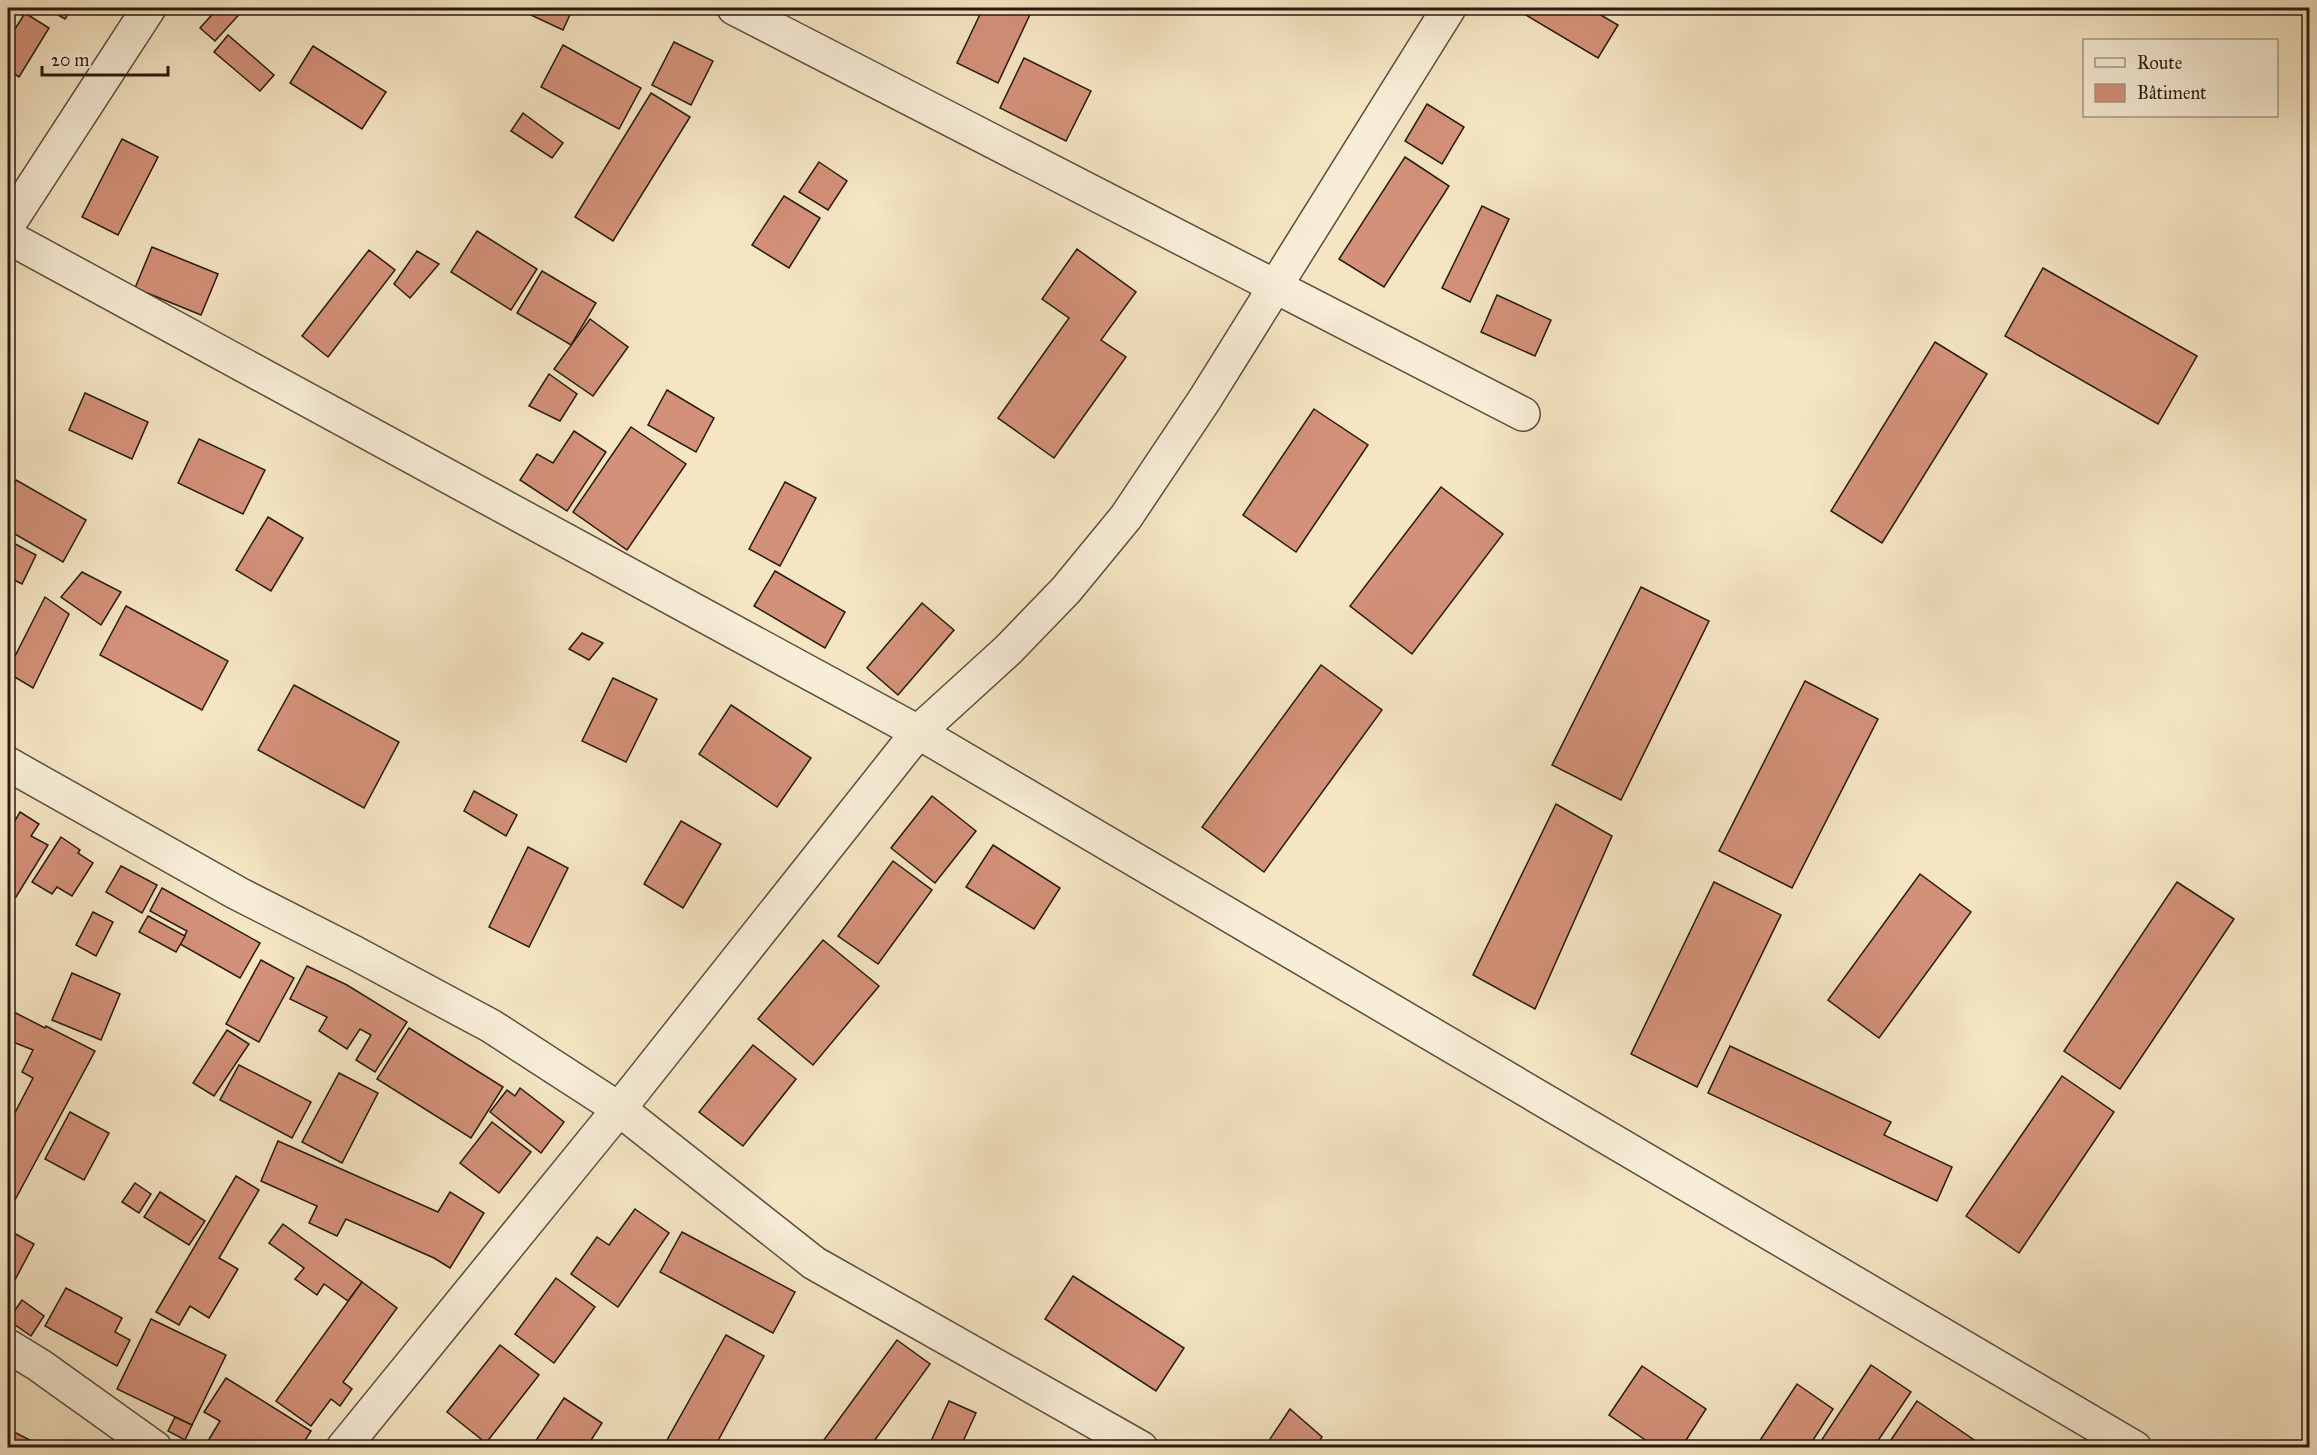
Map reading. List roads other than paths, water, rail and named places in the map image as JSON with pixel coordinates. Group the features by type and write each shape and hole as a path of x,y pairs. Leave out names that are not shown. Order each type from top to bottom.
{"street":[{"path":"8,225 149,8"},
{"path":"734,8 1522,414"},
{"path":"343,1448 620,1109 918,732 1008,650 1066,590 1126,517 1205,399 1449,8"},
{"path":"8,237 918,732 2135,1448"},
{"path":"8,764 237,894 355,953 491,1026 620,1109 814,1263 1142,1448"},
{"path":"8,1346 39,1365 155,1448"}]}
